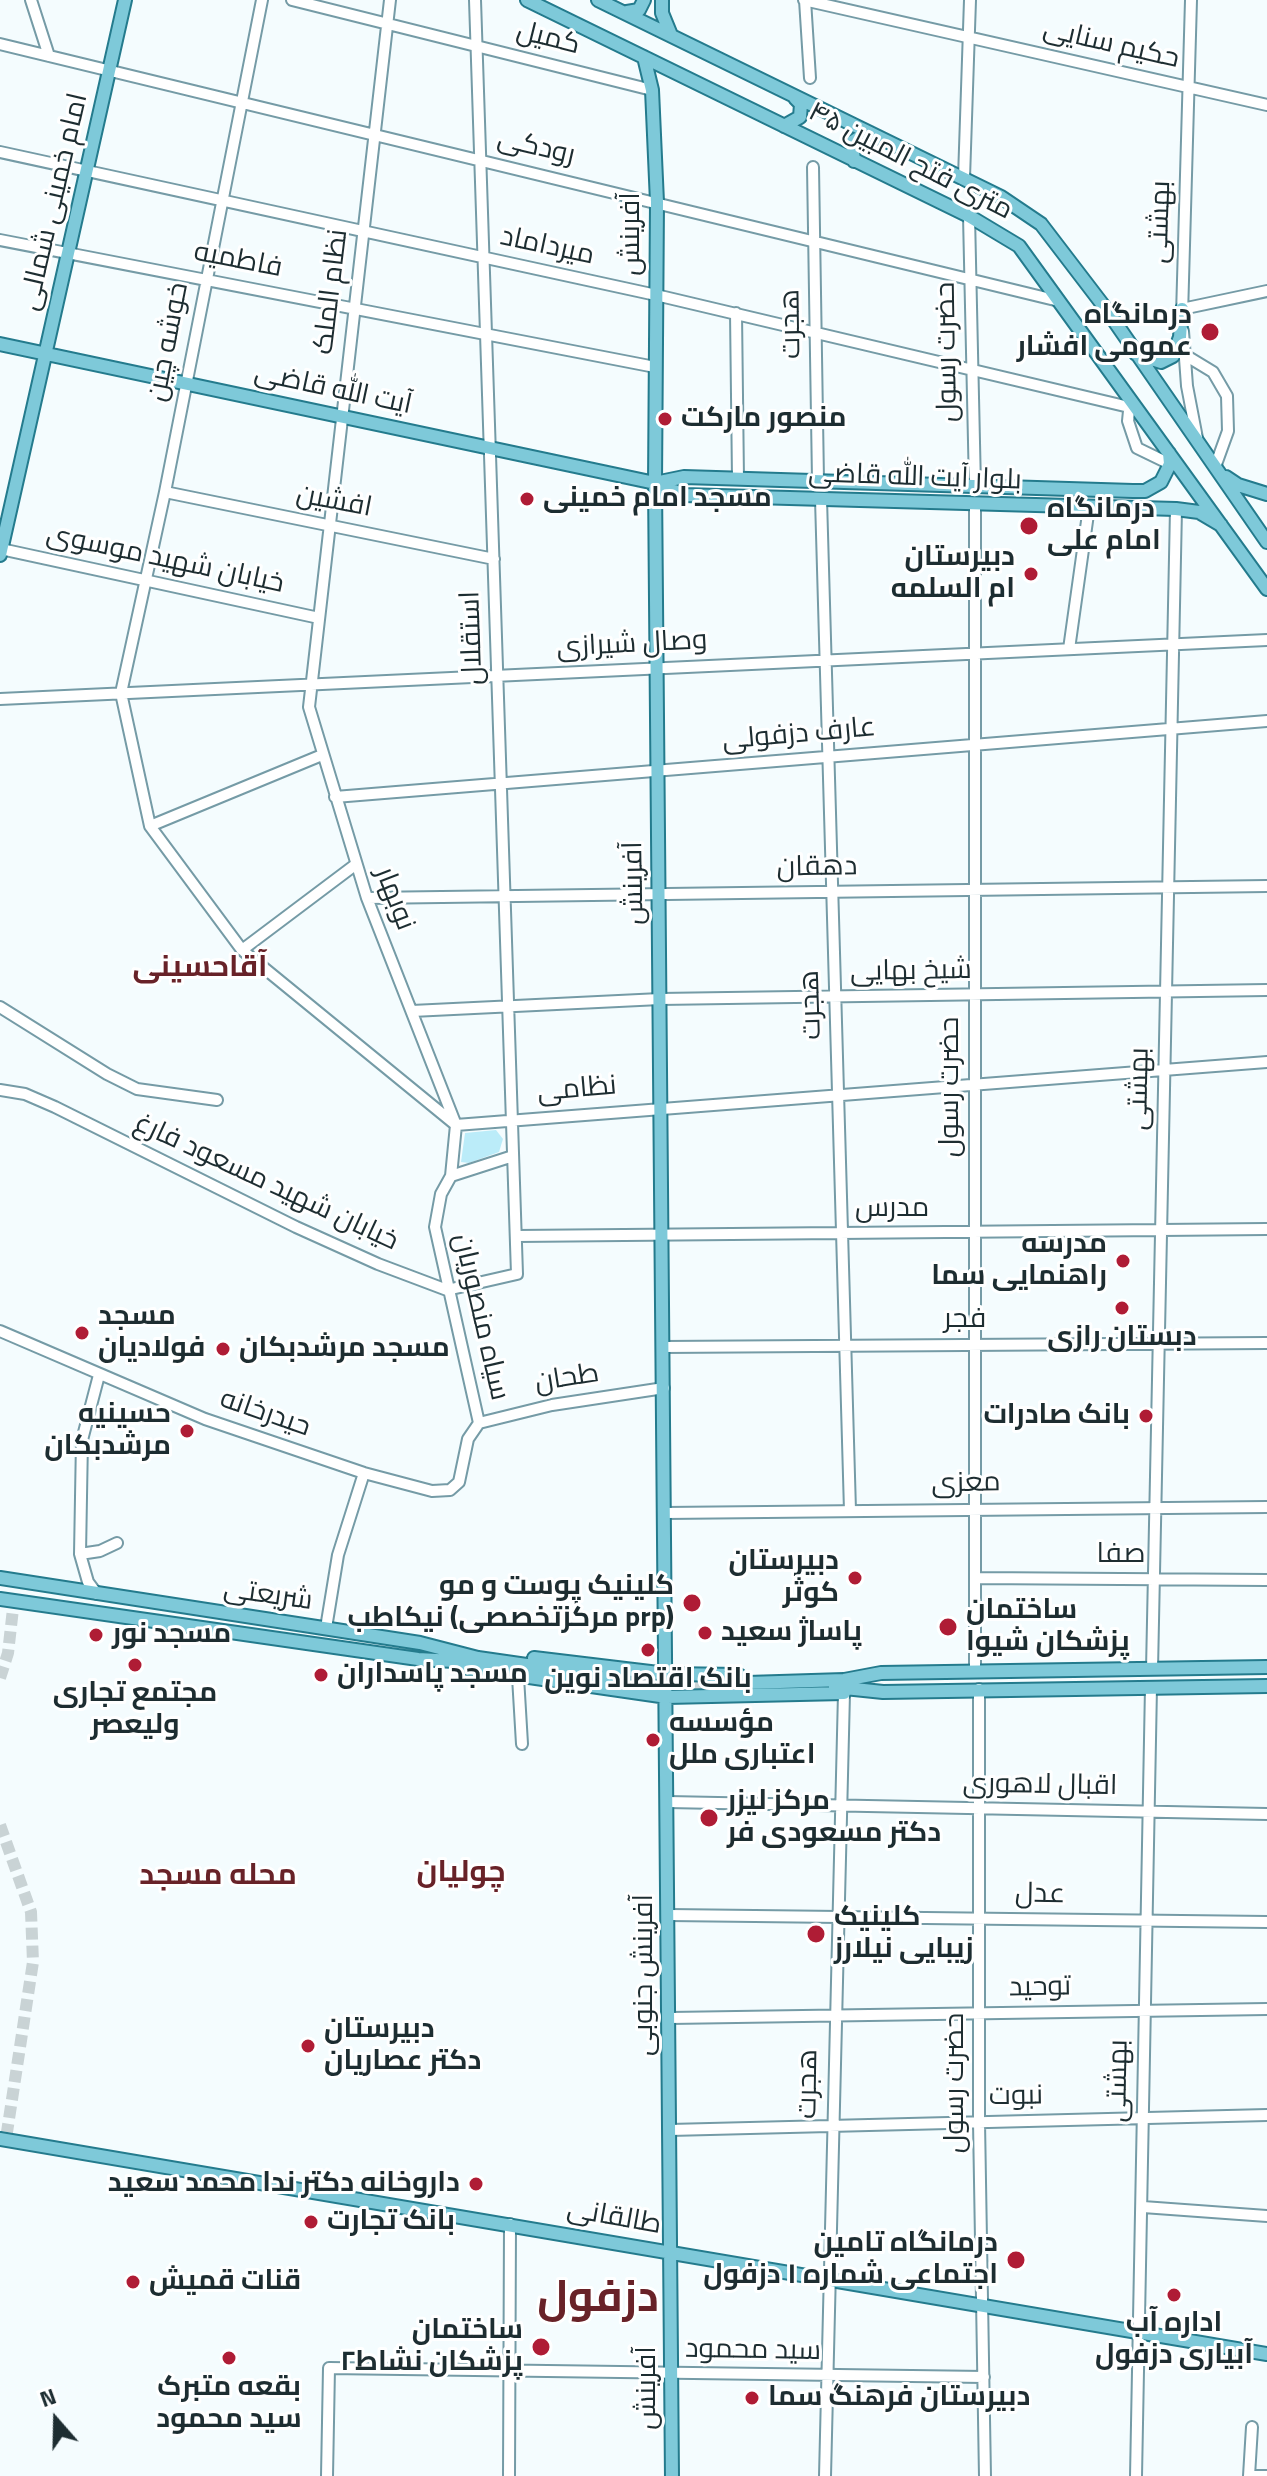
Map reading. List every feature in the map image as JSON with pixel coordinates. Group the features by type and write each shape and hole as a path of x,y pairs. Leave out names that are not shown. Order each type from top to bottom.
{"main road":[{"name":"امام خمینی شمالی","path":"1,552 125,0"},
{"name":"۴۵ متری فتح المبین","path":"527,0 969,216 1019,246 1267,589"},
{"name":"۴۵ متری فتح المبین","path":"598,0 1026,211 1052,235 1267,542"},
{"path":"622,11 632,13 644,1 652,9 662,3 671,35"},
{"name":"آفرینش","path":"644,57 652,90 657,202 655,483 667,1697"},
{"path":"652,90 672,71"},
{"path":"784,126 795,122 802,110 792,95"},
{"path":"854,161 852,142 868,132"},
{"path":"1136,354 1161,362 1173,356 1180,337 1182,309"},
{"name":"آیت الله قاضی","path":"0,344 655,483"},
{"name":"بلوار آیت الله قاضی","path":"655,483 684,477 1145,491 1161,482 1170,458"},
{"path":"1218,471 1238,485 1267,494"},
{"name":"بلوار آیت الله قاضی","path":"655,483 684,495 1176,509 1199,512 1221,525"},
{"path":"975,487 975,503"},
{"name":"شریعتی","path":"0,1581 420,1643 625,1682"},
{"name":"شریعتی","path":"0,1597 418,1659 478,1663 625,1682"},
{"path":"418,1659 518,1677 625,1682 667,1674 714,1686 844,1693 1267,1686"},
{"path":"625,1682 667,1697 714,1686 844,1680 881,1673 1267,1667"},
{"path":"714,1686 844,1687 883,1692"},
{"name":"آفرینش جنوبی","path":"667,1697 671,2253"},
{"name":"طالقانی","path":"3,2135 1267,2354"},
{"name":"آفرینش","path":"671,2253 672,2476"}],"street":[{"path":"31,0 49,56"},
{"name":"خوشه چین","path":"121,693 165,492 262,0"},
{"name":"کمیل","path":"292,0 652,90"},
{"name":"نظام الملک","path":"311,684 390,0"},
{"name":"استقلال","path":"447,1290 517,1274 475,0"},
{"path":"805,0 810,78"},
{"name":"حکیم سنایی","path":"805,0 1267,105"},
{"path":"964,178 970,0"},
{"name":"بهشتی","path":"1191,0 1182,309 1185,355 1199,444"},
{"name":"رودکی","path":"0,44 1061,301"},
{"name":"میرداماد","path":"0,152 656,295 972,370 1130,403"},
{"name":"هجرت","path":"813,167 818,480"},
{"name":"حضرت رسول","path":"969,216 975,487"},
{"name":"فاطمیه","path":"0,240 655,367"},
{"path":"1182,309 1267,291"},
{"path":"736,313 738,479"},
{"path":"1185,355 1213,372 1227,396 1230,423 1218,471"},
{"path":"1130,403 1128,421 1137,448 1170,458"},
{"name":"افشین","path":"165,492 494,559"},
{"name":"هجرت","path":"821,499 850,1510"},
{"name":"حضرت رسول","path":"975,503 975,1671"},
{"path":"1069,649 1089,507"},
{"name":"بهشتی","path":"1152,1669 1176,509"},
{"name":"خیابان شهید موسوی","path":"1,552 319,618"},
{"name":"وصال شیرازی","path":"0,699 1267,640"},
{"name":"نوبهار","path":"311,684 309,707 355,865 456,1125"},
{"path":"121,693 150,826 242,950 456,1125"},
{"name":"عارف دزفولی","path":"335,797 1267,721"},
{"path":"150,826 322,755"},
{"path":"242,950 355,865"},
{"name":"دهقان","path":"367,898 1267,886"},
{"name":"شیخ بهایی","path":"412,1011 660,999 1267,990"},
{"path":"2,1012 137,1089 217,1100"},
{"name":"نظامی","path":"456,1125 661,1106 1164,1067 1267,1062"},
{"name":"خیابان شهید مسعود فارغ","path":"0,1090 25,1094 55,1107 310,1233 447,1290"},
{"name":"سیاه منصوریان","path":"456,1125 451,1176 441,1194 435,1227 479,1423"},
{"path":"451,1176 513,1156"},
{"name":"مدرس","path":"517,1236 1267,1229"},
{"name":"حیدرخانه","path":"0,1331 205,1419 364,1473 432,1491 450,1490 462,1476 468,1439 479,1423"},
{"name":"فجر","path":"663,1347 1267,1343"},
{"path":"98,1595 88,1582 80,1554 82,1440 99,1375"},
{"name":"طحان","path":"479,1423 552,1405 664,1388"},
{"path":"326,1628 338,1555 364,1473"},
{"name":"معزی","path":"665,1513 1267,1507"},
{"path":"80,1554 100,1551 117,1543"},
{"name":"صفا","path":"975,1578 1267,1580"},
{"path":"518,1677 522,1744"},
{"name":"بهشتی","path":"1136,2476 1151,1687"},
{"name":"حضرت رسول","path":"979,1689 979,2122 985,2476"},
{"name":"هجرت","path":"825,2476 844,1693"},
{"name":"اقبال لاهوری","path":"668,1802 1267,1814"},
{"name":"عدل","path":"669,1915 1267,1922"},
{"name":"توحید","path":"670,2018 1267,2009"},
{"name":"نبوت","path":"670,2130 1267,2115"},
{"path":"1143,2207 1267,2216"},
{"path":"509,2476 510,2224"},
{"name":"سید محمود","path":"327,2476 329,2368 510,2373 984,2377"},
{"path":"1252,2427 1251,2476 1267,2476"}],"shaded area":[{"path":"496,1130 503,1139 499,1152 469,1163 461,1162 465,1133"}],"tunnel":[{"path":"0,1678 8,1653 14,1600"},
{"path":"623,1684 715,1689"},
{"path":"0,1825 31,1912 33,1962 7,2132"}],"place":[{"name":"درمانگاه عمومی افشار","path":"1210,332"},
{"name":"منصور مارکت","path":"665,419"},
{"name":"مسجد امام خمینی","path":"527,499"},
{"name":"درمانگاه امام علی","path":"1029,526"},
{"name":"دبیرستان ام السلمه","path":"1031,574"},
{"name":"مدرسه راهنمایی سما","path":"1123,1261"},
{"name":"دبستان رازی","path":"1122,1308"},
{"name":"مسجد فولادیان","path":"82,1333"},
{"name":"مسجد مرشدبکان","path":"223,1349"},
{"name":"بانک صادرات","path":"1146,1416"},
{"name":"حسینیه مرشدبکان","path":"187,1431"},
{"name":"دبیرستان کوثر","path":"855,1578"},
{"name":"کلینیک پوست و مو نیکاطب (مرکزتخصصی prp)","path":"692,1603"},
{"name":"ساختمان پزشکان شیوا","path":"948,1627"},
{"name":"پاساژ سعید","path":"705,1633"},
{"name":"مسجد نور","path":"96,1635"},
{"name":"بانک اقتصاد نوین","path":"648,1650"},
{"name":"مجتمع تجاری ولیعصر","path":"135,1665"},
{"name":"مسجد پاسداران","path":"321,1675"},
{"name":"مؤسسه اعتباری ملل","path":"653,1740"},
{"name":"مرکز لیزر دکتر مسعودی فر","path":"709,1818"},
{"name":"کلینیک زیبایی نیلارز","path":"816,1934"},
{"name":"دبیرستان دکتر عصاریان","path":"308,2046"},
{"name":"داروخانه دکتر ندا محمد سعید","path":"476,2184"},
{"name":"بانک تجارت","path":"311,2222"},
{"name":"درمانگاه تامین اجتماعی شماره ۱ دزفول","path":"1016,2260"},
{"name":"قنات قمیش","path":"133,2282"},
{"name":"اداره آب آبیاری دزفول","path":"1174,2295"},
{"name":"ساختمان پزشکان نشاط۲","path":"541,2347"},
{"name":"بقعه متبرک سید محمود","path":"229,2358"},
{"name":"دبیرستان فرهنگ سما","path":"752,2398"}],"district":[{"name":"آقاحسینی","path":"200,969"},
{"name":"چولیان","path":"461,1874"},
{"name":"محله مسجد","path":"218,1877"},
{"name":"دزفول","path":"598,2300"}]}
